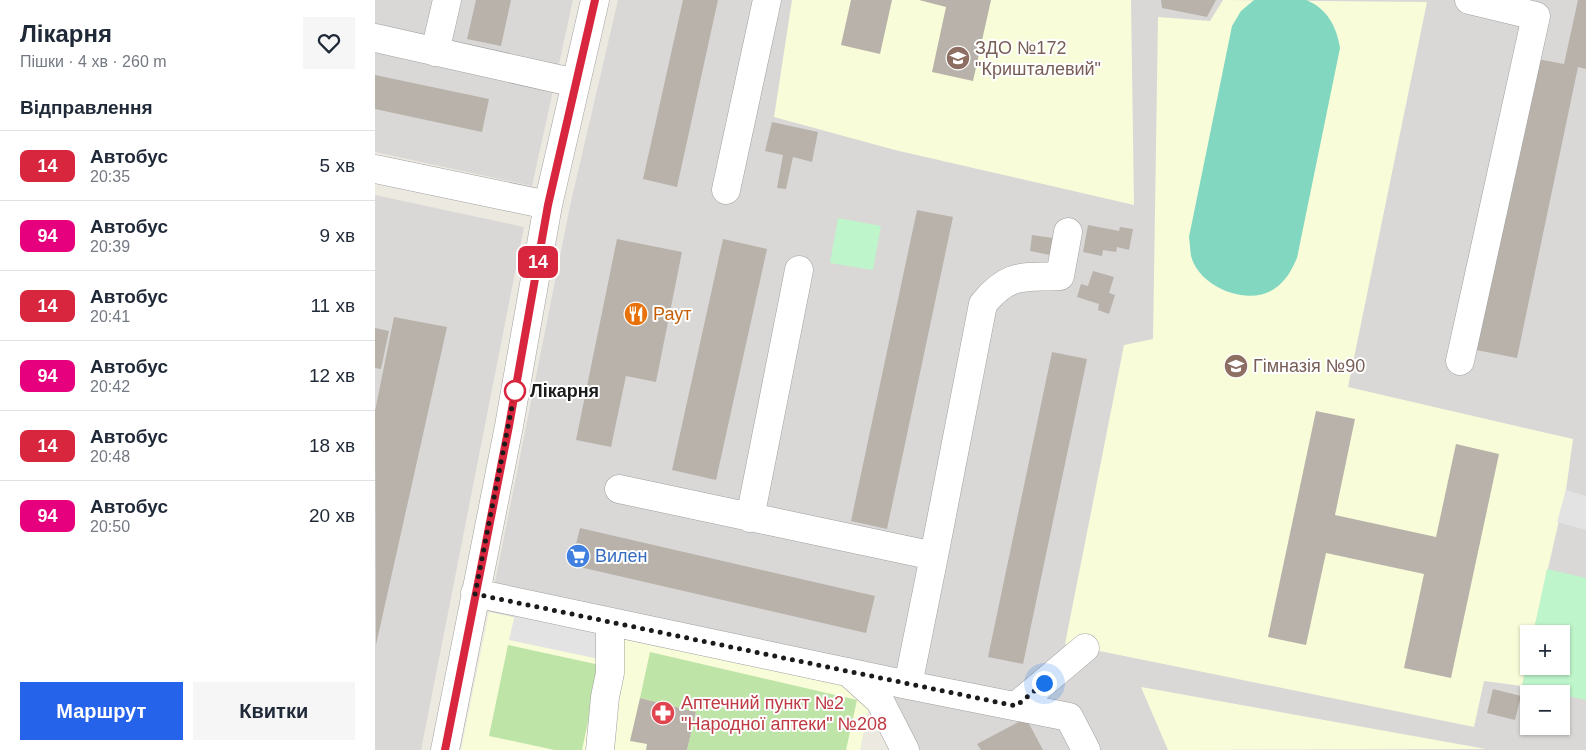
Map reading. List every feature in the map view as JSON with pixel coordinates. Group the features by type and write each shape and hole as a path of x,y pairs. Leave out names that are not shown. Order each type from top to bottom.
{"street":[{"path":"435,52 447,0"},
{"path":"445,750 509,426 548,205 595,0"},
{"path":"726,190 767,0"},
{"path":"1460,361 1543,8 1469,0"},
{"path":"375,38 576,83"},
{"path":"375,169 548,205"},
{"path":"908,685 983,304 996,288 1013,279 1060,276 1068,232"},
{"path":"750,518 799,270"},
{"path":"619,489 934,556"},
{"path":"475,594 1069,717 1086,750"},
{"path":"600,750 605,697 610,672 610,622"},
{"path":"1016,706 1085,648"},
{"path":"847,672 880,701 905,750"}],"shaded area":[{"path":"375,0 573,0 532,186 375,152"},
{"path":"618,0 1586,0 1586,750 893,750 869,707 841,684 489,612 570,206"},
{"name":"ЗДО №172 \"Кришталевий\"","path":"792,0 1131,0 1134,205 895,150 774,117"},
{"name":"Гімназія №90","path":"1223,0 1427,2 1348,387 1573,439 1566,490 1535,625 1520,625 1520,675 1524,675 1522,685 1484,681 1474,727 1065,644 1124,345 1153,339 1158,17 1210,21"},
{"path":"375,195 524,227 421,750 375,750"},
{"path":"1566,490 1586,496 1586,530 1557,522"},
{"path":"516,610 624,634 618,663 509,640"},
{"path":"489,612 841,684 869,707 860,750 461,750"},
{"path":"1141,687 1486,749 1168,750"}],"green space":[{"path":"1254,0 1306,0 1313,3 1330,19 1339,40 1340,48 1297,258 1282,283 1263,294 1251,296 1238,295 1226,291 1204,277 1196,267 1191,256 1189,237 1232,26 1241,11"},
{"path":"838,218 881,226 873,270 830,263"},
{"path":"1547,569 1586,578 1586,700 1570,696 1570,685 1522,685 1524,675 1570,675 1570,625 1535,625"},
{"path":"508,645 600,665 582,750 555,750 489,736"},
{"path":"650,652 857,700 846,750 687,750 696,712 640,698"}],"building":[{"path":"476,0 511,0 501,46 467,39"},
{"path":"683,0 718,0 677,187 643,179"},
{"path":"851,0 892,0 880,54 841,45"},
{"name":"ЗДО №172 \"Кришталевий\"","path":"919,0 991,0 973,81 932,72 946,7"},
{"path":"1161,0 1216,0 1207,17 1162,8"},
{"path":"1578,0 1586,0 1586,69 1578,67 1517,358 1476,350 1537,59 1564,64"},
{"path":"375,75 489,99 482,132 375,109"},
{"path":"772,122 818,132 812,162 793,157 786,189 777,188 783,155 765,151"},
{"path":"917,210 953,217 887,529 851,521"},
{"path":"1088,225 1119,231 1120,227 1133,229 1129,250 1117,247 1116,252 1103,250 1102,256 1083,252"},
{"path":"1032,235 1053,238 1050,255 1030,251"},
{"name":"Раут","path":"617,239 682,252 656,382 626,376 611,447 576,440"},
{"path":"723,239 767,249 716,480 672,470"},
{"path":"1093,271 1114,277 1109,293 1115,295 1109,314 1098,310 1099,304 1077,297 1081,284 1088,286"},
{"path":"394,317 447,327 376,645 375,411"},
{"path":"375,328 389,331 381,369 375,368"},
{"path":"1052,352 1087,359 1023,664 988,657"},
{"name":"Гімназія №90","path":"1316,411 1355,419 1335,515 1436,537 1456,444 1499,454 1451,678 1404,668 1424,574 1326,553 1306,645 1268,637"},
{"path":"580,528 875,596 866,633 571,565"},
{"path":"1493,689 1520,696 1515,720 1487,713"},
{"path":"640,698 696,712 687,750 646,750 647,744 630,741"},
{"path":"1026,718 1043,750 981,750 977,744"}],"bus line":[{"name":"14","path":"445,750 509,426 548,205 595,0"}],"place":[{"name":"ЗДО №172 \"Кришталевий\"","path":"958,58"},
{"name":"Раут","path":"636,314"},
{"name":"Гімназія №90","path":"1236,366"},
{"name":"Лікарня","path":"515,391"},
{"name":"Вилен","path":"578,556"},
{"name":"Аптечний пункт №2 \"Народної аптеки\" №208","path":"663,713"}],"route":[{"path":"515,391 475,594 1016,706 1044,683"}]}
